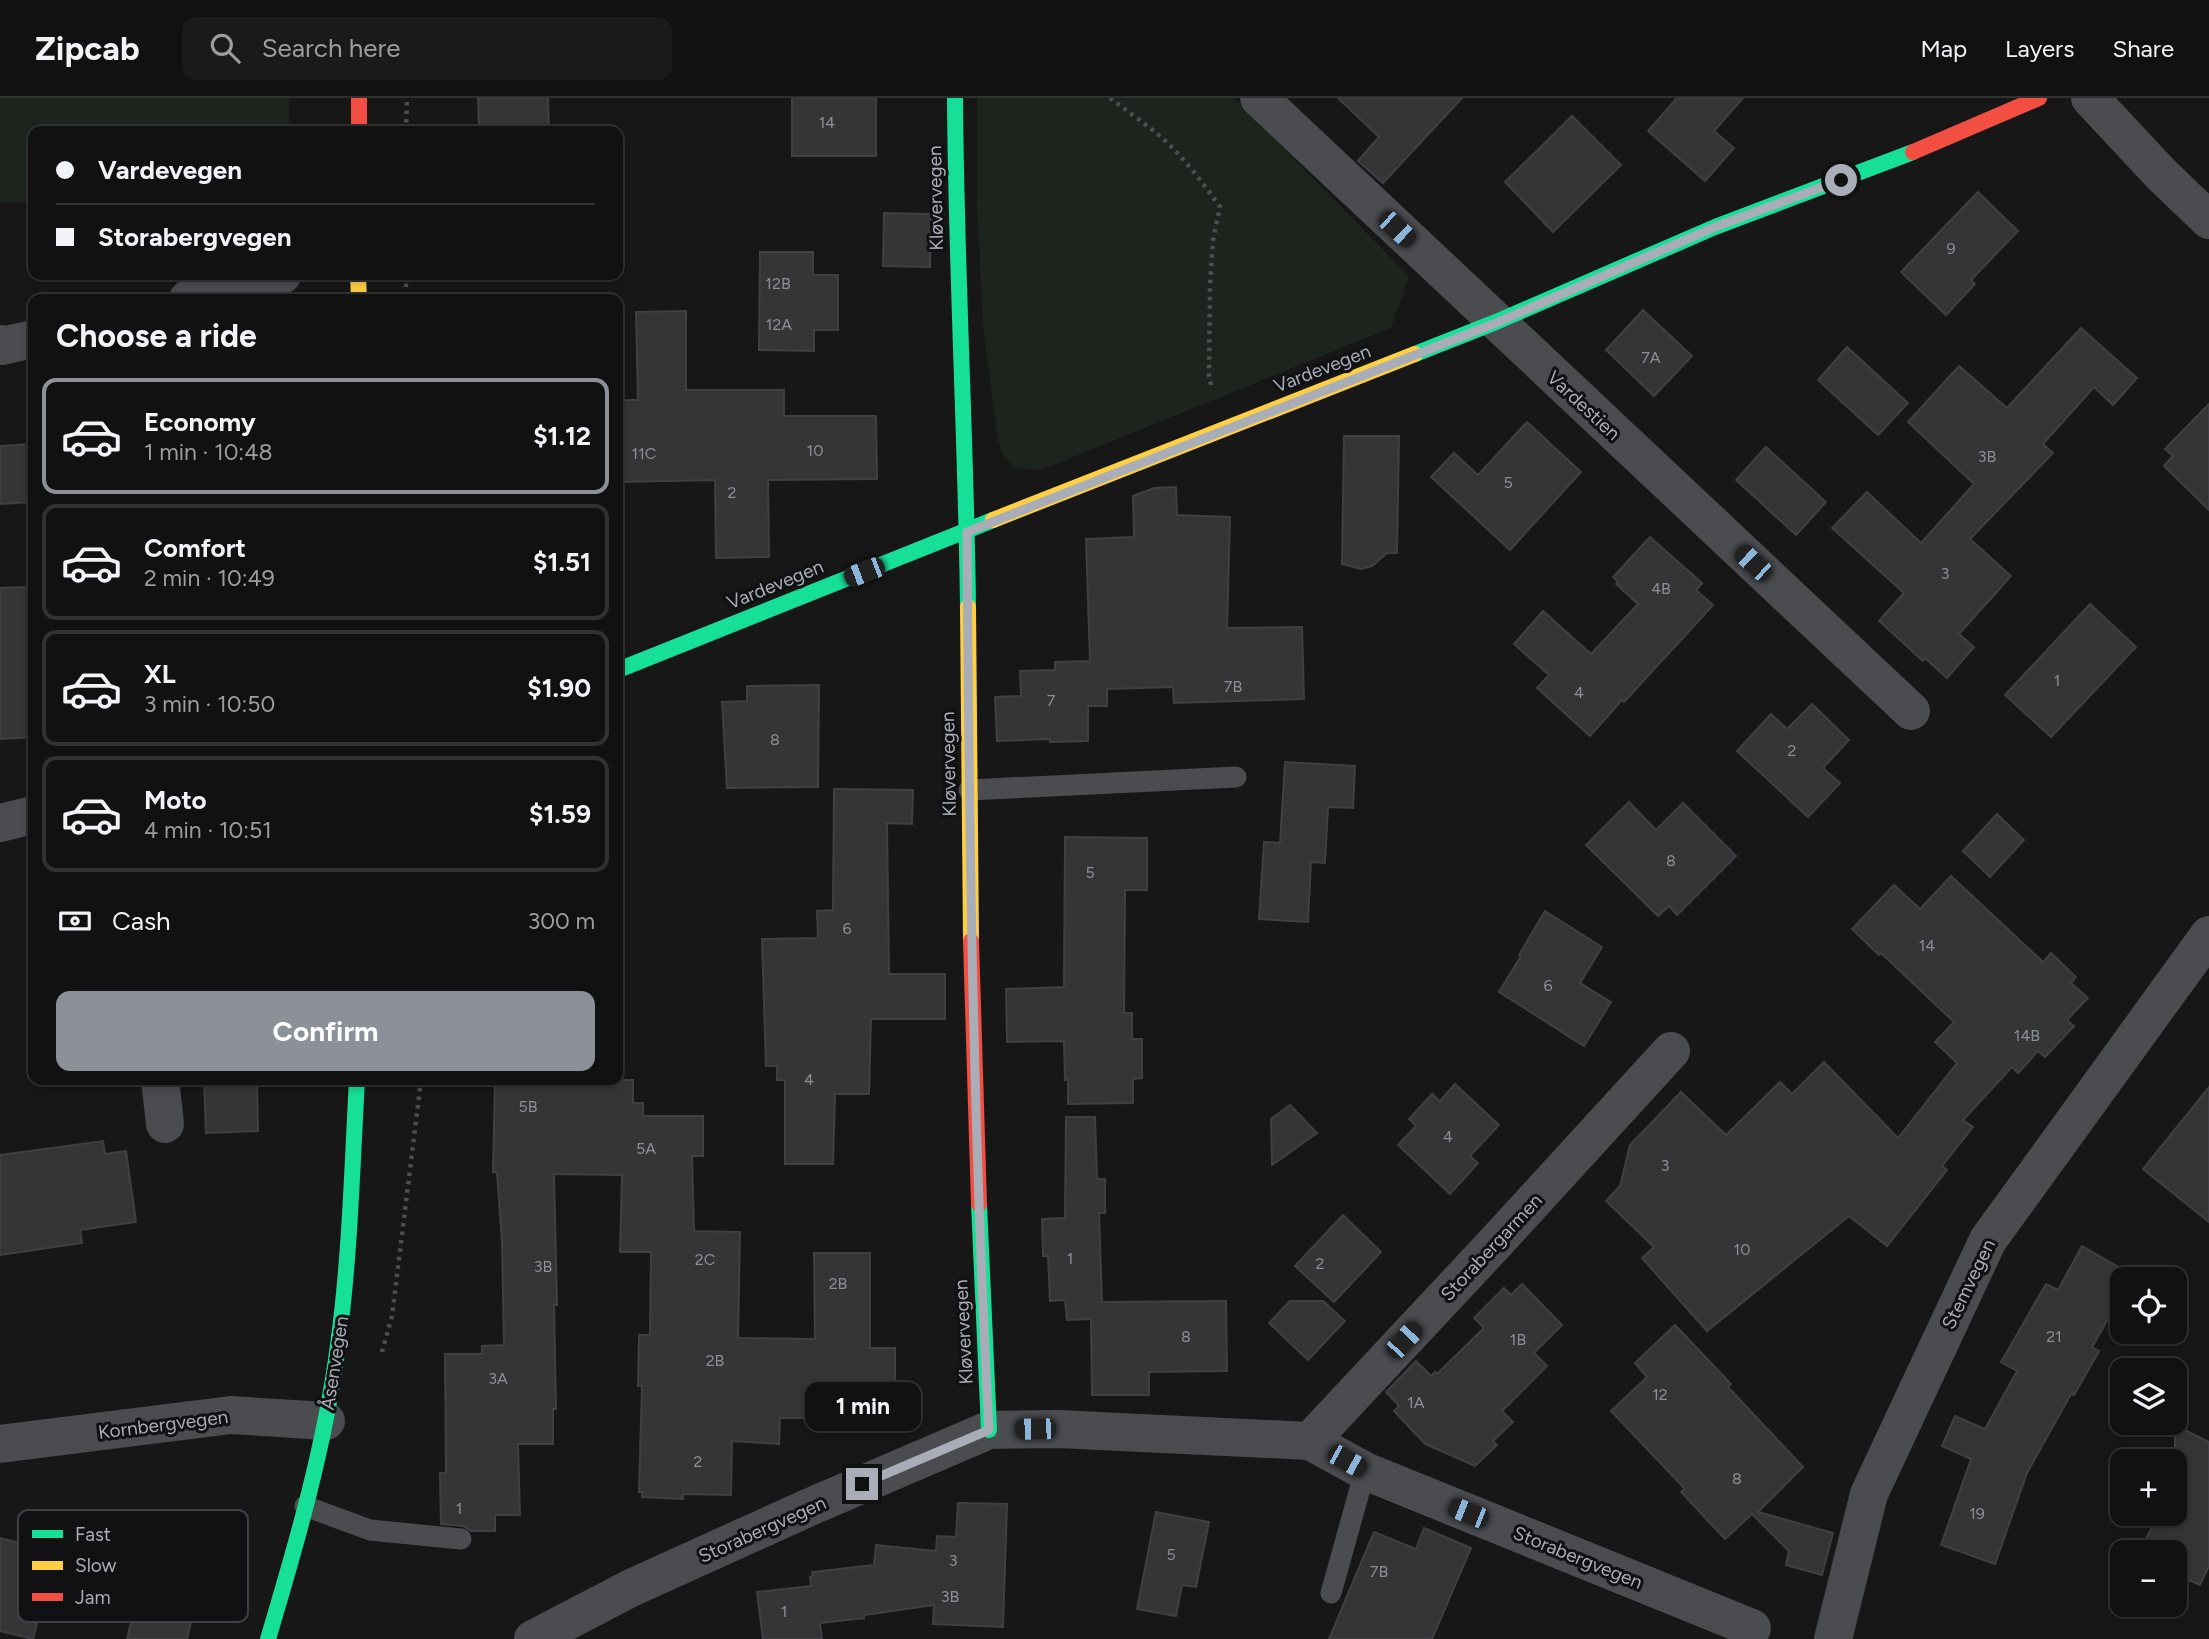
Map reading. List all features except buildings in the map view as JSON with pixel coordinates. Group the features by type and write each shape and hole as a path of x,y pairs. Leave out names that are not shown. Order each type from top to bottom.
{"street":[{"path":"359,98 359,126"},
{"name":"Kløvervegen","path":"955,98 967,532 969,790 981,1266 989,1430"},
{"name":"Vardestien","path":"1259,98 1911,711"},
{"name":"Vardevegen","path":"623,668 786,601 1496,323 1715,227 1891,160 2039,98"},
{"path":"2090,98 2161,174 2209,220"},
{"path":"208,294 262,280"},
{"path":"0,344 2,346 28,340"},
{"path":"0,823 28,816"},
{"name":"Stemvegen","path":"1832,1639 1869,1494 1988,1240 2209,935"},
{"name":"Storabergarmen","path":"1310,1441 1671,1051"},
{"path":"161,1085 165,1124"},
{"name":"Åsenvegen","path":"268,1639 297,1542 326,1421 343,1304 357,1085"},
{"name":"Kornbergvegen","path":"0,1444 231,1415 326,1421"},
{"name":"Storabergvegen","path":"533,1639 643,1582 989,1430 1058,1429 1310,1441 1365,1471 1752,1628"}],"lane":[{"path":"969,790 1236,777"},
{"path":"1331,1593 1365,1471"},
{"path":"305,1506 370,1530 461,1539"}],"path":[{"path":"406,126 407,98"},
{"path":"1110,98 1167,143 1203,183 1220,207 1213,240 1210,284 1209,374 1215,406 1224,430"}],"shaded area":[{"path":"0,98 289,98 289,126 28,126 28,203 0,202"},
{"path":"977,98 1234,98 1409,276 1391,328 1041,470 1014,468 1004,456 998,440 983,327 977,202"}],"traffic: fast":[{"path":"955,98 968,607"},
{"path":"1415,354 1496,322 1715,227 1913,152"},
{"path":"623,668 993,520"},
{"path":"268,1639 309,1493 326,1419 338,1345 350,1212 357,1085"},
{"path":"979,1204 989,1430"}],"traffic: slow":[{"path":"358,280 359,294"},
{"path":"993,520 1415,354"},
{"path":"968,607 971,941"}],"traffic: jam":[{"path":"359,98 359,126"},
{"path":"1913,152 2039,98"},
{"path":"971,941 979,1204"}],"route":[{"path":"862,1484 989,1430 981,1280 972,997 967,532 1496,323 1715,227 1841,180"}]}
